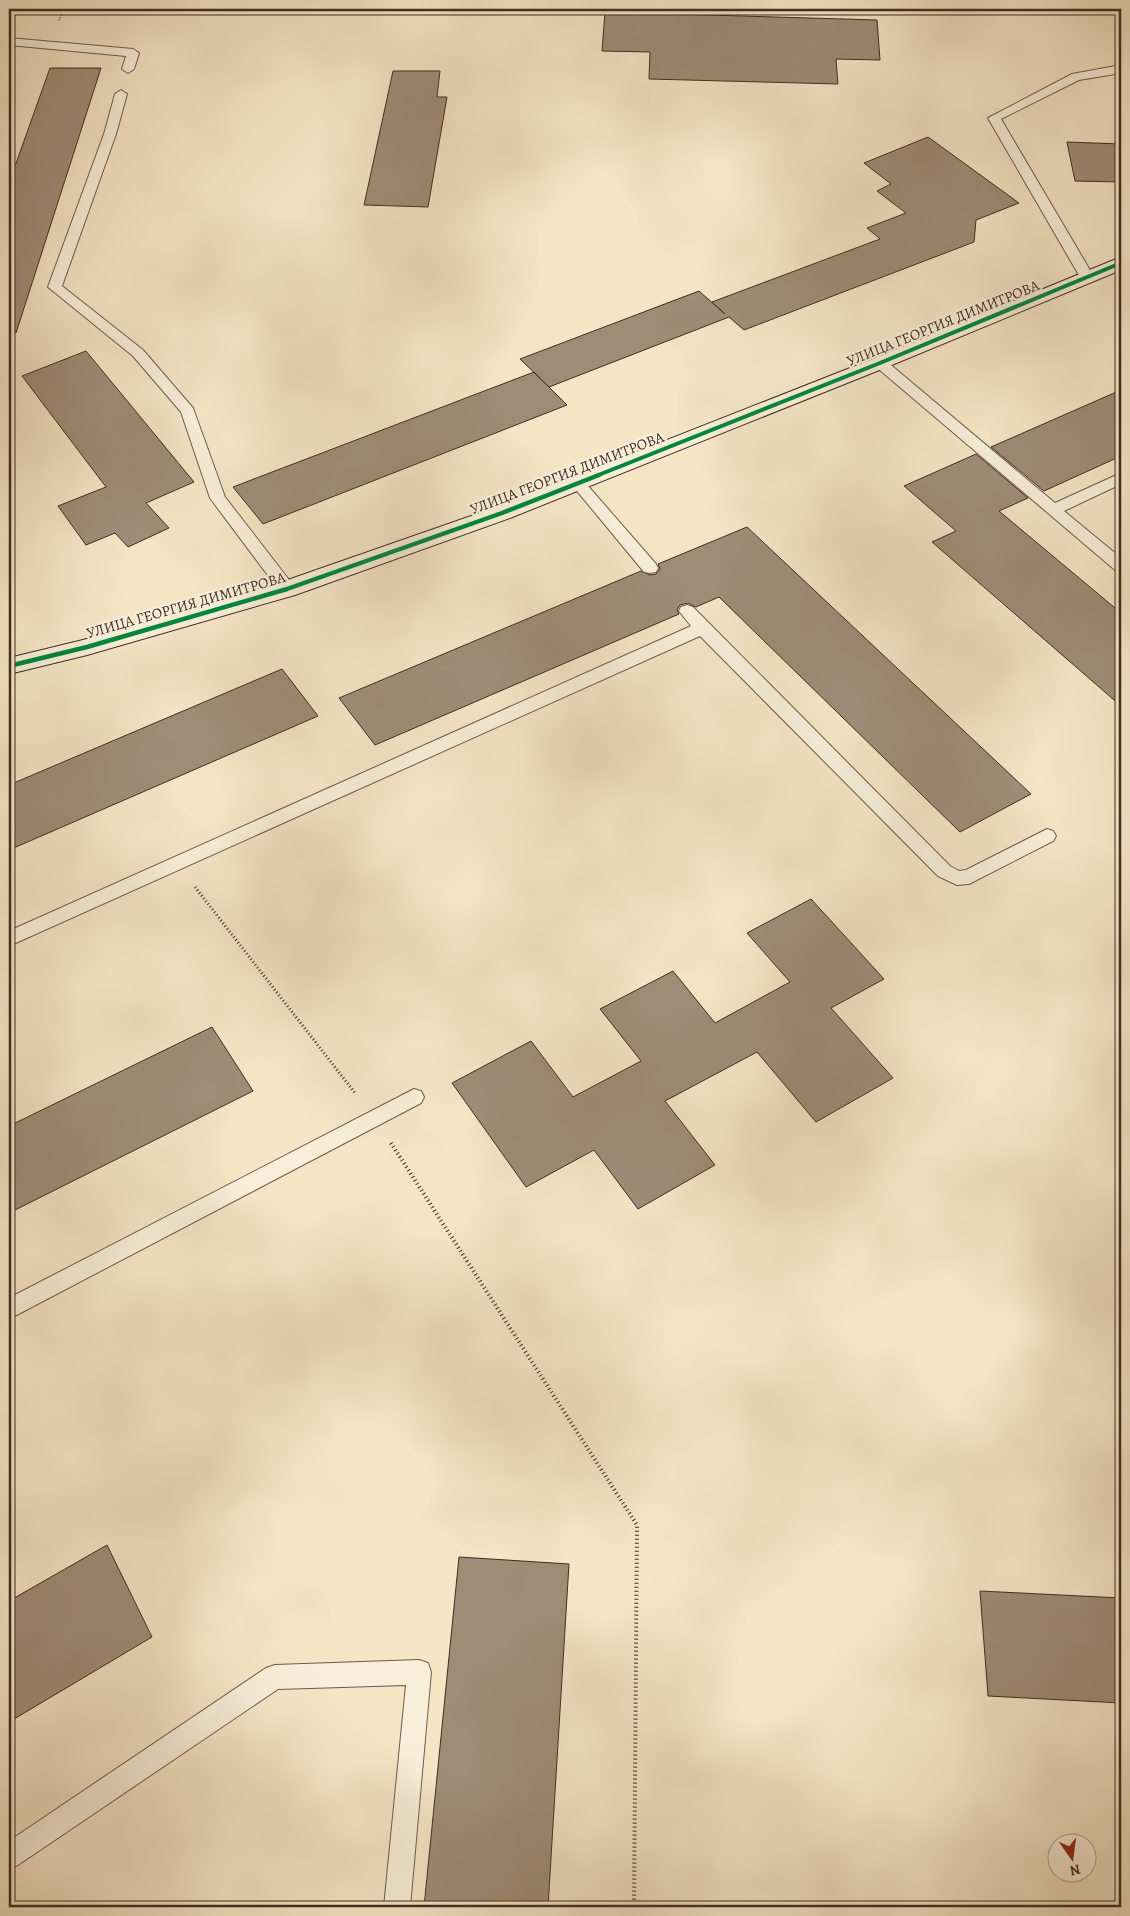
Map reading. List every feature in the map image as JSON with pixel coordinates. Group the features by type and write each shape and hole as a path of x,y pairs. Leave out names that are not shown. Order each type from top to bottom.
{"street":[{"name":"УЛИЦА ГЕОРГИЯ ДИМИТРОВА","path":"9,666 87,647 287,589 502,513 880,363 1121,263"}],"lane":[{"path":"9,41 133,53 128,69"},
{"path":"1086,277 994,118 1076,76 1121,69"},
{"path":"121,94 110,134 55,287 138,353 188,411 218,498 287,589"},
{"path":"880,363 1121,566"},
{"path":"1053,510 1121,478"},
{"path":"577,482 650,568"},
{"path":"687,611 944,871 957,878 969,877 1047,836"},
{"path":"9,939 702,628"},
{"path":"9,1309 414,1097"},
{"path":"9,1856 275,1677 419,1672 397,1907"}],"path":[{"path":"177,863 374,1118 638,1525 634,1907"}],"building":[{"path":"605,12 877,20 880,60 836,59 838,84 649,79 650,52 602,51"},
{"path":"50,68 101,68 16,333 9,332 9,183"},
{"path":"393,71 440,71 437,97 447,97 428,207 364,205"},
{"path":"928,137 1019,203 976,220 974,242 744,330 729,317 549,387 520,359 699,291 725,314 712,302 880,239 867,228 906,213 877,191 891,184 864,163"},
{"path":"1067,142 1121,144 1121,182 1075,181"},
{"path":"86,351 194,482 146,503 169,528 128,547 115,533 86,545 58,506 106,487 22,376"},
{"path":"534,372 567,405 263,524 233,487"},
{"path":"1121,390 1121,456 1044,491 991,447"},
{"path":"976,454 1028,498 999,511 1121,613 1121,706 932,542 956,531 904,486"},
{"path":"747,527 1031,794 960,832 719,597 696,607 688,603 680,605 677,610 679,614 375,745 339,698 641,571 650,575 656,574 660,569 658,564"},
{"path":"282,669 318,716 9,850 9,785"},
{"path":"811,899 884,979 831,1008 893,1078 816,1122 757,1052 665,1101 715,1165 638,1209 594,1150 526,1187 452,1083 531,1041 573,1097 641,1061 600,1009 673,971 715,1023 790,982 747,933"},
{"path":"212,1027 253,1091 9,1213 9,1126"},
{"path":"107,1545 152,1637 9,1722 9,1601"},
{"path":"459,1557 569,1564 548,1907 424,1907"},
{"path":"980,1591 1121,1598 1121,1703 988,1696"}],"cycle path":[{"path":"9,666 87,647 287,589 502,513 880,363 1121,263"}]}
